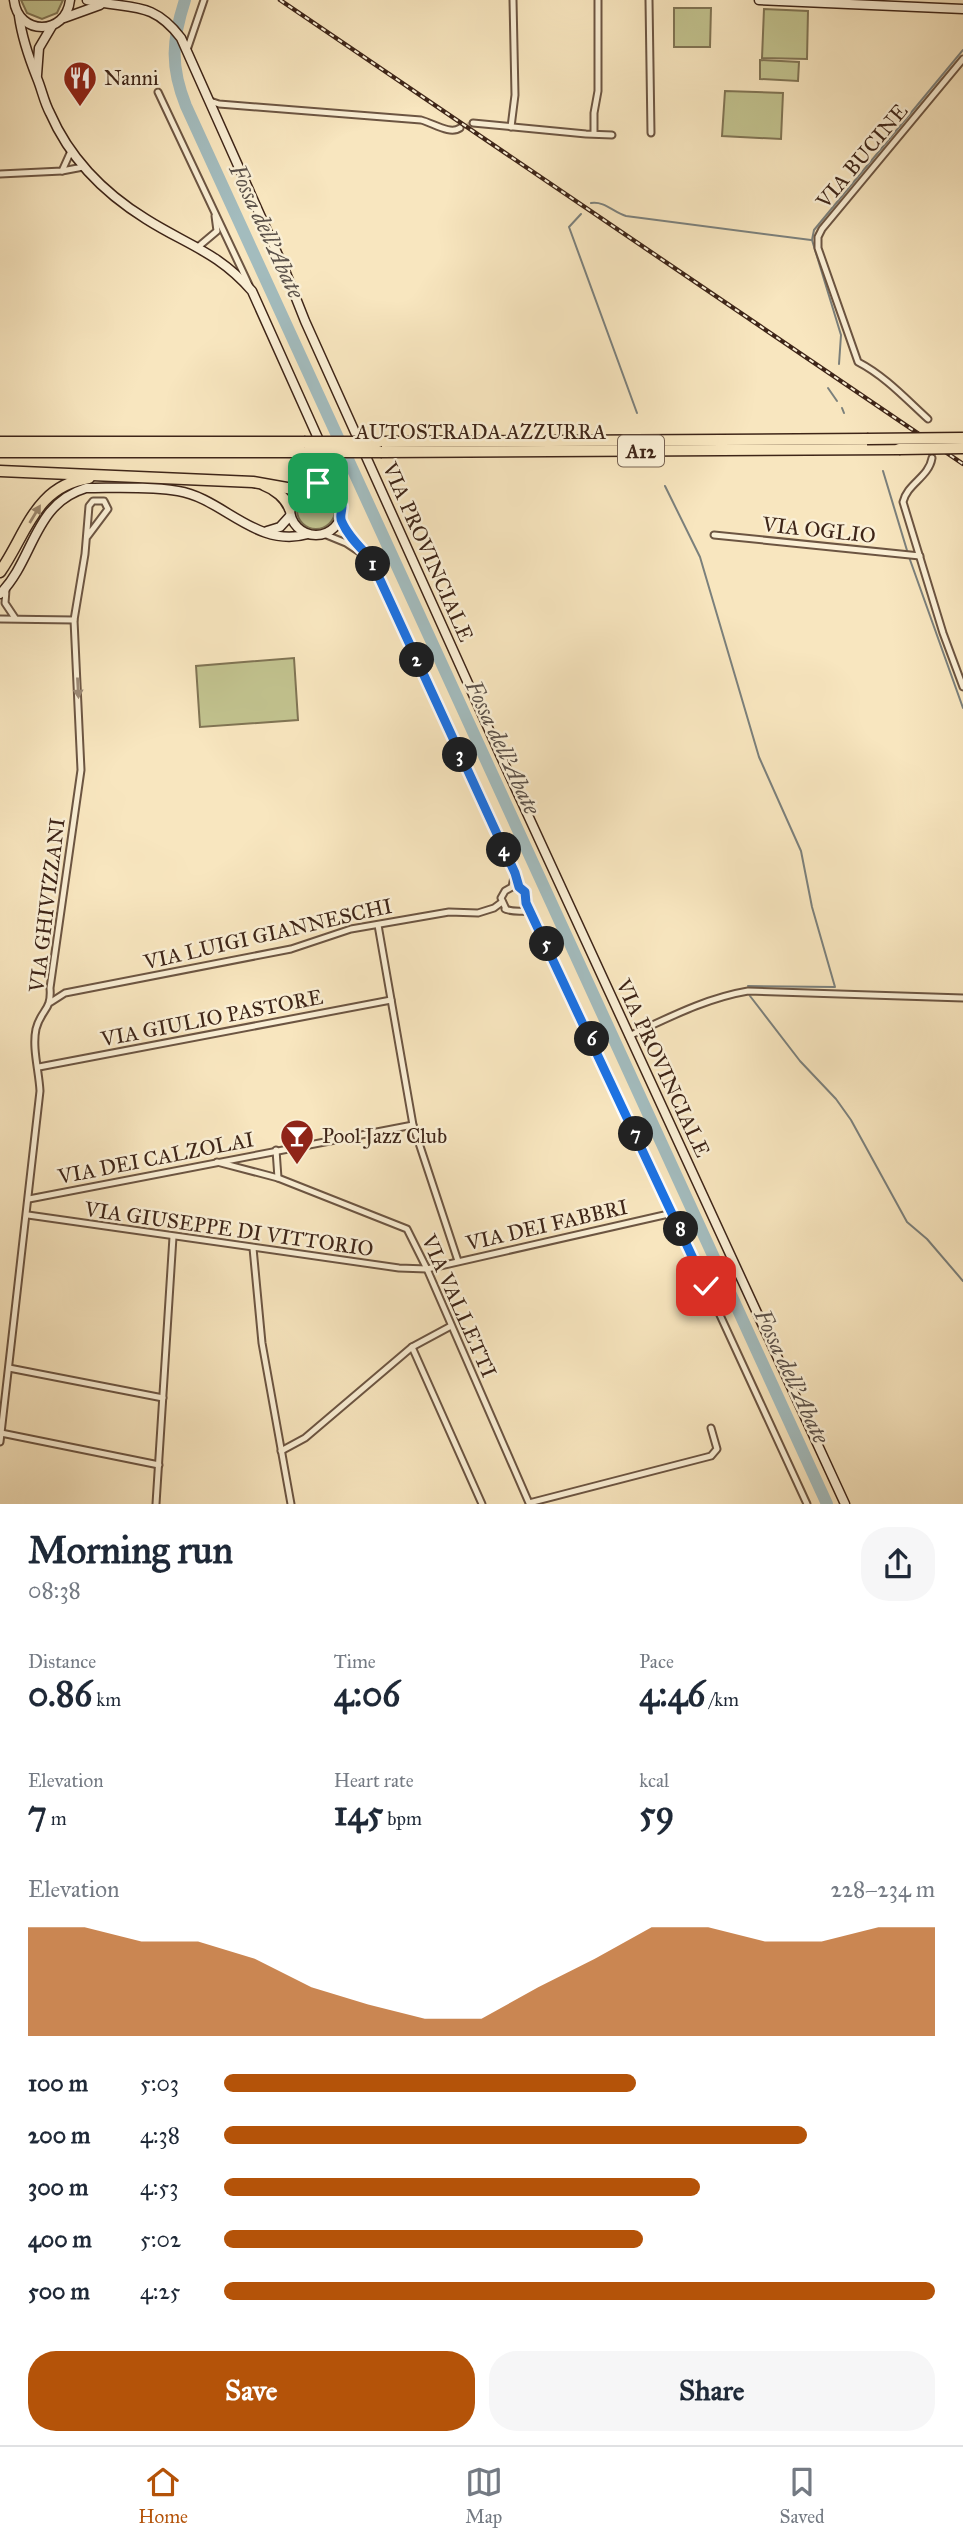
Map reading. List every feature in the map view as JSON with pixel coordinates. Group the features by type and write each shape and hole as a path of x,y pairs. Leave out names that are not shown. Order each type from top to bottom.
{"highway":[{"name":"AUTOSTRADA AZZURRA","path":"381,447 963,439"},
{"name":"AUTOSTRADA AZZURRA","path":"0,442 304,447 963,448"},
{"name":"AUTOSTRADA AZZURRA","path":"0,452 304,447"},
{"path":"0,471 253,482 298,490"},
{"path":"0,572 47,496 68,483 104,476"},
{"path":"253,482 271,488 287,502 290,512"}],"main road":[{"path":"14,0 27,51 48,111 82,167 122,203 147,220 218,258 236,272 252,290 326,456 332,489"},
{"path":"64,18 71,0"},
{"name":"VIA PROVINCIALE","path":"87,0 149,7 170,20 181,38 338,397 629,1037 845,1503"},
{"path":"760,0 963,9"},
{"name":"VIA PROVINCIALE","path":"52,26 85,8 106,3"},
{"path":"19,16 24,22 37,27 52,26"},
{"path":"37,78 39,48 52,26"},
{"path":"308,534 294,524 290,502 298,490 311,484 324,468 326,456"},
{"path":"3,591 17,574 50,510 72,492 86,488 178,491 199,497 245,525 295,538 308,534 324,534 340,519 342,506 332,489 325,485 311,484"},
{"path":"265,532 279,527 290,512"}],"street":[{"path":"187,50 205,0"},
{"path":"511,127 515,95 513,0"},
{"path":"594,134 598,90 597,0"},
{"path":"649,0 651,133"},
{"name":"VIA BUCINE","path":"928,419 880,376 858,362 818,248 818,237 963,59"},
{"path":"158,92 252,290"},
{"path":"210,101 321,114 407,119 435,124 451,132 460,128"},
{"path":"473,123 612,135"},
{"path":"62,171 71,151"},
{"path":"0,174 62,171 82,167"},
{"path":"198,247 217,231 214,210"},
{"path":"932,458 930,467 905,495 903,502 917,556 963,687"},
{"name":"VIA GHIVIZZANI","path":"0,1442 28,1215 40,1091 35,1050 36,1030 51,1002 50,988 81,770 74,620 89,506 93,500 104,501 108,509 106,514 87,537"},
{"path":"340,519 351,538 370,558 515,873 519,887 525,892 526,903 807,1503"},
{"path":"324,534 346,543 370,558"},
{"name":"VIA OGLIO","path":"714,535 917,556"},
{"path":"3,591 5,603 14,619"},
{"path":"0,608 14,619"},
{"path":"0,619 74,620"},
{"path":"512,887 515,873"},
{"path":"495,908 502,902 505,891 519,887"},
{"path":"502,902 506,909 514,912 532,912"},
{"path":"522,910 526,903"},
{"name":"VIA LUIGI GIANNESCHI","path":"51,1002 65,993 290,949 351,929 449,912 478,913 495,908 506,909"},
{"path":"378,925 413,1125 458,1261"},
{"path":"629,1037 690,1008 748,991 963,998"},
{"name":"VIA GIULIO PASTORE","path":"39,1067 391,1000"},
{"name":"VIA DEI CALZOLAI","path":"29,1199 413,1125"},
{"path":"276,1150 278,1178"},
{"name":"VIA VALLETTI","path":"218,1162 278,1178 407,1229 529,1503"},
{"name":"VIA DEI FABBRI","path":"427,1269 673,1213"},
{"name":"VIA GIUSEPPE DI VITTORIO","path":"28,1215 399,1268 427,1269"},
{"path":"156,1503 173,1237"},
{"path":"253,1248 262,1343 291,1503"},
{"path":"281,1451 305,1438 412,1347 451,1325"},
{"path":"412,1347 482,1503"},
{"path":"9,1368 163,1398"},
{"path":"529,1503 711,1456 717,1449 711,1428"},
{"path":"1,1433 159,1465"}],"green space":[{"path":"21,0 63,0 57,13 42,19 27,13"},
{"path":"674,8 711,8 710,47 674,47"},
{"path":"764,9 808,11 807,59 762,58"},
{"path":"760,60 799,62 798,81 760,79"},
{"path":"725,91 783,93 781,139 722,136"},
{"path":"316,491 329,497 335,510 329,523 316,529 303,523 297,510 303,497"},
{"path":"294,658 298,720 200,727 196,666"}],"waterway":[{"name":"Fossa dell'Abate","path":"185,0 177,28 175,65 186,106 827,1504"},
{"path":"839,364 841,335 812,240 814,230 963,50"},
{"path":"591,203 605,205 626,216 811,240"},
{"path":"581,214 569,227 637,413"},
{"path":"828,388 837,401"},
{"path":"842,408 844,413"},
{"path":"883,471 909,557 963,708"},
{"path":"665,486 700,557 759,757 801,851 812,907 835,987 748,986"},
{"path":"750,996 800,1061 836,1099 851,1120 907,1222 927,1239 963,1281"}],"tunnel":[{"path":"460,128 473,123"}],"railway":[{"path":"280,0 963,464"}],"place":[{"name":"Nanni","path":"80,108"},
{"name":"Pool Jazz Club","path":"297,1166"}],"route":[{"path":"318,483 336,493 342,506 340,519 351,538 370,558 515,873 519,887 525,892 526,903 706,1286"}]}
